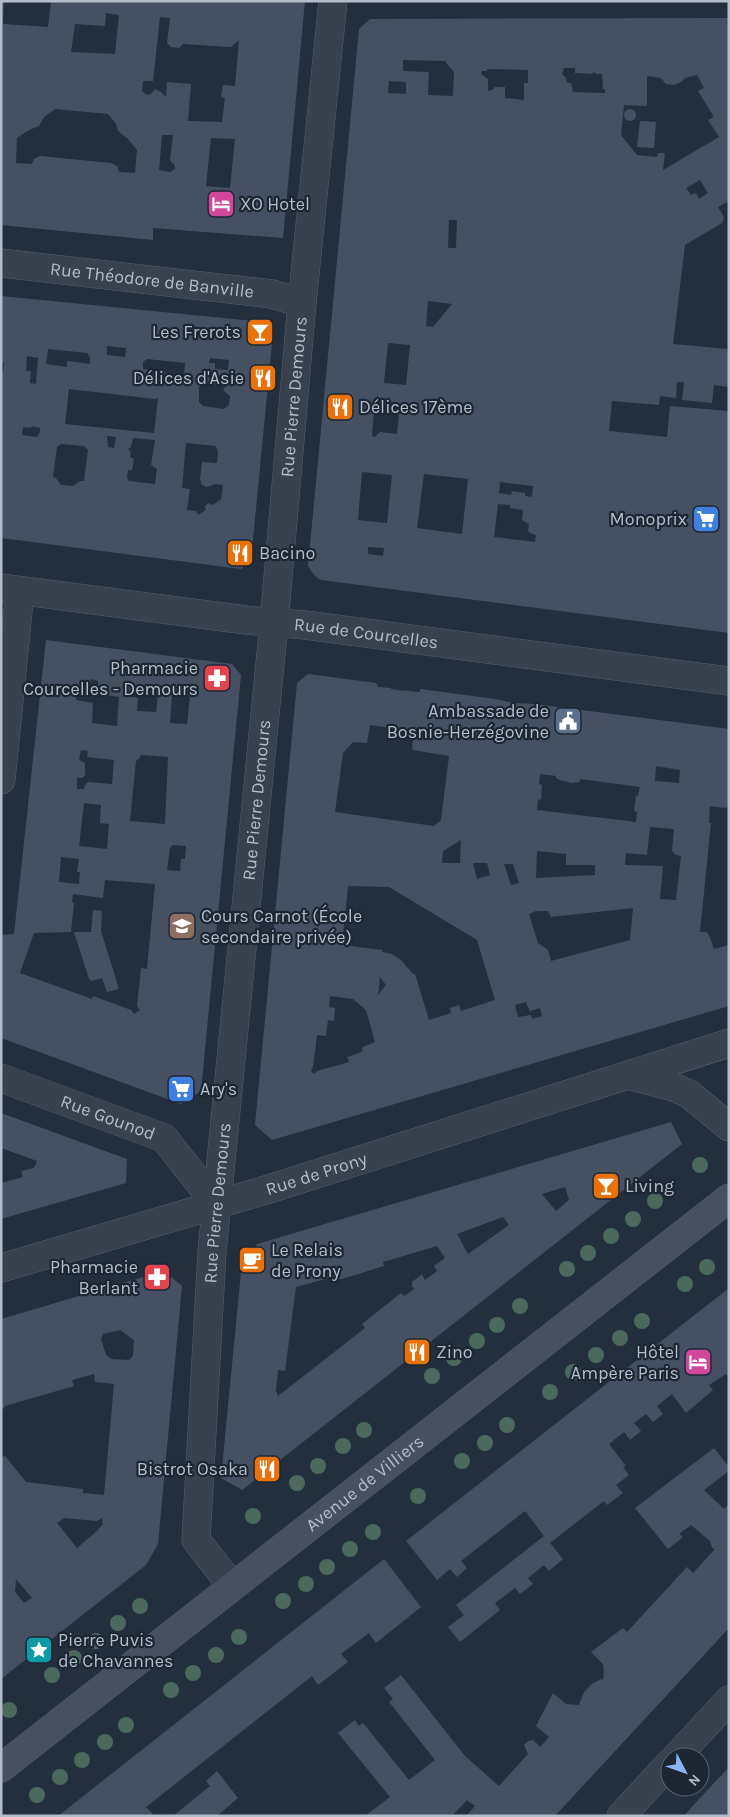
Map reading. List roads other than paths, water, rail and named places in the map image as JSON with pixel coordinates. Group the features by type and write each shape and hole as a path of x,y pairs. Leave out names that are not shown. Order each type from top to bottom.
{"main road":[{"name":"Avenue de Villiers","path":"1,1768 729,1198"}],"street":[{"name":"Rue Pierre Demours","path":"232,1586 196,1540 212,1252 274,623 302,304 333,1"},
{"name":"Rue Théodore de Banville","path":"1,263 272,294 302,304"},
{"name":"Rue de Courcelles","path":"11,589 274,623 305,625 729,681"},
{"path":"1,780 11,589"},
{"name":"Rue de Prony","path":"1,1268 216,1204 729,1043"},
{"path":"628,1075 673,1087 689,1094 704,1104 729,1127"},
{"name":"Rue Gounod","path":"1,1078 164,1138 216,1204"},
{"path":"685,1747 729,1700"},
{"path":"621,1816 660,1774"}],"place":[{"name":"XO Hotel","path":"221,204"},
{"name":"Les Frerots","path":"260,332"},
{"name":"Délices d'Asie","path":"263,378"},
{"name":"Délices 17ème","path":"340,407"},
{"name":"Monoprix","path":"706,519"},
{"name":"Bacino","path":"240,553"},
{"name":"Pharmacie Courcelles - Demours","path":"217,678"},
{"name":"Ambassade de Bosnie-Herzégovine","path":"568,721"},
{"name":"Cours Carnot (École secondaire privée)","path":"182,926"},
{"name":"Ary's","path":"181,1089"},
{"name":"Living","path":"606,1186"},
{"name":"Le Relais de Prony","path":"252,1260"},
{"name":"Pharmacie Berlant","path":"157,1277"},
{"name":"Zino","path":"417,1352"},
{"name":"Hôtel Ampère Paris","path":"698,1362"},
{"name":"Bistrot Osaka","path":"267,1469"},
{"name":"Pierre Puvis de Chavannes","path":"39,1650"}]}
